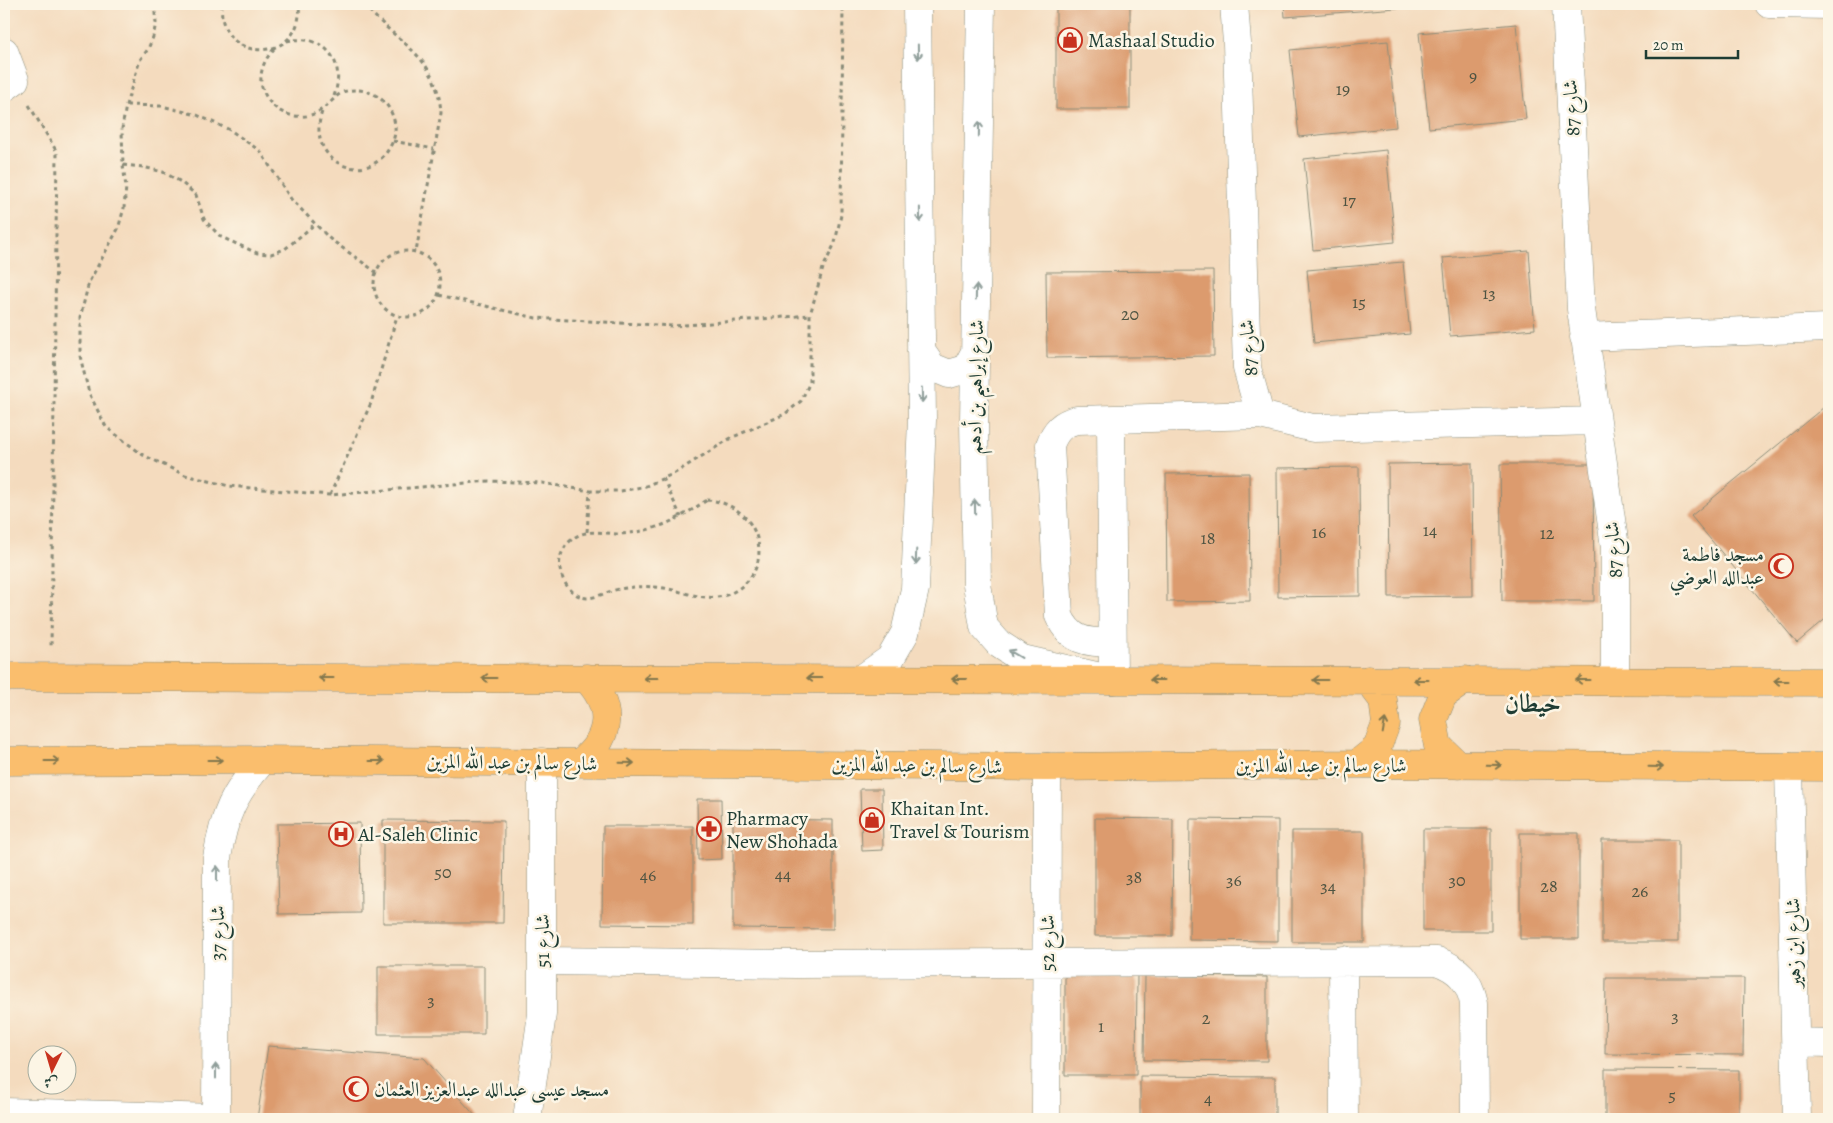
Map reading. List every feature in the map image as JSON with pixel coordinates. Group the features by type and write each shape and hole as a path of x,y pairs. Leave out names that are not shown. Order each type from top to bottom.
{"main road":[{"path":"4,677 1829,682"},
{"path":"581,762 599,745 606,722 602,698 586,678"},
{"path":"1358,764 1377,748 1386,724 1383,700 1368,680"},
{"path":"1458,765 1438,746 1433,720 1443,695 1465,680"},
{"name":"شارع سالم بن عبد الله المزين","path":"4,761 263,760 1047,767 1358,764 1829,768"}],"street":[{"path":"862,678 890,659 904,633 915,589 922,420 917,4"},
{"name":"شارع إبراهيم بن أدهم","path":"981,4 974,422 977,584 984,627 999,644 1022,658 1113,680"},
{"name":"شارع 87","path":"1234,4 1237,43 1247,368 1260,414"},
{"name":"شارع 87","path":"1566,4 1580,309 1615,547 1616,680"},
{"path":"1769,4 1829,5"},
{"path":"4,51 9,84"},
{"path":"1584,336 1829,328"},
{"path":"922,351 932,367 949,374 966,369 975,352"},
{"path":"1112,643 1088,642 1078,639 1069,633 1059,616 1050,445 1060,427 1068,422 1077,420 1260,414 1314,428 1596,421"},
{"path":"1111,420 1113,680"},
{"name":"شارع 37","path":"216,1118 217,858 221,831 230,805 245,780 263,760"},
{"name":"51 شارع","path":"527,1119 542,1014 542,762"},
{"name":"شارع 52","path":"1046,1119 1047,767"},
{"name":"شارع ابن زهير","path":"1789,768 1796,1042 1796,1119"},
{"path":"1343,960 1344,1119"},
{"path":"543,962 796,964 1437,961 1459,971 1467,980 1474,1003 1475,1119"},
{"path":"1796,1042 1829,1042"},
{"path":"4,1112 216,1118"}],"path":[{"path":"154,4 156,23 153,37 148,49 140,60 126,105 122,129 126,187 124,208 118,229 89,282 80,318 80,356 89,393 106,427 143,455 185,475 229,486 330,495 489,481 542,483 590,491 621,491 646,486 675,473 731,438 785,414 801,401 810,382 810,315 823,268 834,243 840,215 843,4"},
{"path":"222,4 222,19 227,31 235,41 247,48 260,50 274,49"},
{"path":"299,4 299,19 294,32 265,59 261,72 261,84 266,97 274,107 285,114 298,117 311,115 322,110 334,97 342,93 355,90 368,92 379,97 388,106 396,129 393,142 387,153 377,162 366,167 340,164 329,157 322,146 318,134 318,122 322,110"},
{"path":"364,4 375,18 413,50 425,63 434,78 440,96 441,113 416,252"},
{"path":"285,42 296,39 309,40 329,52 336,62 339,74 338,86 334,97"},
{"path":"9,84 57,152 51,677"},
{"path":"126,105 162,106 197,114 230,130 260,152 291,199 330,239 376,272"},
{"path":"393,142 434,149"},
{"path":"123,165 150,168 163,172 181,182 196,196 204,219 221,237 257,253 271,254 285,249 315,223"},
{"path":"404,251 416,252 426,256 434,264 441,284 439,295 430,308 418,316 408,318 397,316 380,304 375,294 376,272 382,262 392,254 404,251"},
{"path":"439,295 536,318 673,326 810,315"},
{"path":"330,495 371,403 397,316"},
{"path":"663,478 681,517"},
{"path":"587,532 590,491"},
{"path":"707,500 719,501 731,505 749,520 758,541 758,553 756,565 744,585 724,596 700,597 655,587 620,588 588,598 580,596 567,587 560,573 559,565 563,550 567,544 587,532 619,534 651,529 681,517 707,500"}],"building":[{"path":"1056,4 1130,4 1130,109 1056,109"},
{"path":"1284,4 1433,4 1433,5 1285,17"},
{"path":"1516,24 1526,119 1429,128 1419,33"},
{"path":"1388,41 1396,127 1299,137 1290,50"},
{"path":"1386,150 1395,242 1313,250 1304,159"},
{"path":"1529,251 1535,329 1450,336 1443,258"},
{"path":"1403,262 1410,334 1314,343 1307,270"},
{"path":"1213,271 1214,356 1047,358 1046,272"},
{"name":"مسجد فاطمة عبدالله العوضي","path":"1829,403 1829,616 1797,643 1691,516"},
{"path":"1472,463 1473,596 1389,597 1388,464"},
{"path":"1500,464 1593,464 1594,601 1502,601"},
{"path":"1359,467 1360,596 1278,597 1277,468"},
{"path":"1249,473 1250,601 1167,602 1166,474"},
{"name":"Khaitan Int. Travel & Tourism","path":"860,789 882,789 883,850 862,851"},
{"name":"Pharmacy New Shohada","path":"697,799 721,799 722,859 698,860"},
{"path":"1095,818 1173,819 1172,936 1095,936"},
{"path":"733,819 833,820 833,929 733,928"},
{"path":"1190,819 1278,820 1278,941 1189,940"},
{"path":"383,820 504,821 503,923 383,923"},
{"path":"360,823 361,913 279,914 277,824"},
{"path":"603,826 693,826 693,925 602,924"},
{"path":"1423,829 1491,829 1491,931 1423,931"},
{"path":"1292,831 1364,831 1364,942 1292,942"},
{"path":"1520,833 1579,833 1579,939 1520,939"},
{"path":"1602,840 1678,840 1678,942 1602,942"},
{"path":"378,966 484,966 484,1034 378,1034"},
{"path":"1065,976 1137,976 1136,1075 1065,1075"},
{"path":"1145,976 1267,977 1267,1061 1144,1060"},
{"path":"1606,978 1744,978 1743,1055 1605,1054"},
{"name":"مسجد عيسى عبدالله عبدالعزيز العثمان","path":"268,1046 424,1058 478,1119 257,1119"},
{"path":"1605,1069 1739,1070 1739,1119 1605,1119"},
{"path":"1140,1076 1275,1077 1275,1119 1140,1119"}],"place":[{"name":"Mashaal Studio","path":"1070,40"},
{"name":"مسجد فاطمة عبدالله العوضي","path":"1781,566"},
{"name":"Khaitan Int. Travel & Tourism","path":"872,820"},
{"name":"Pharmacy New Shohada","path":"709,829"},
{"name":"Al-Saleh Clinic","path":"341,834"},
{"name":"مسجد عيسى عبدالله عبدالعزيز العثمان","path":"356,1089"}],"district":[{"name":"خيطان","path":"1533,703"}]}
